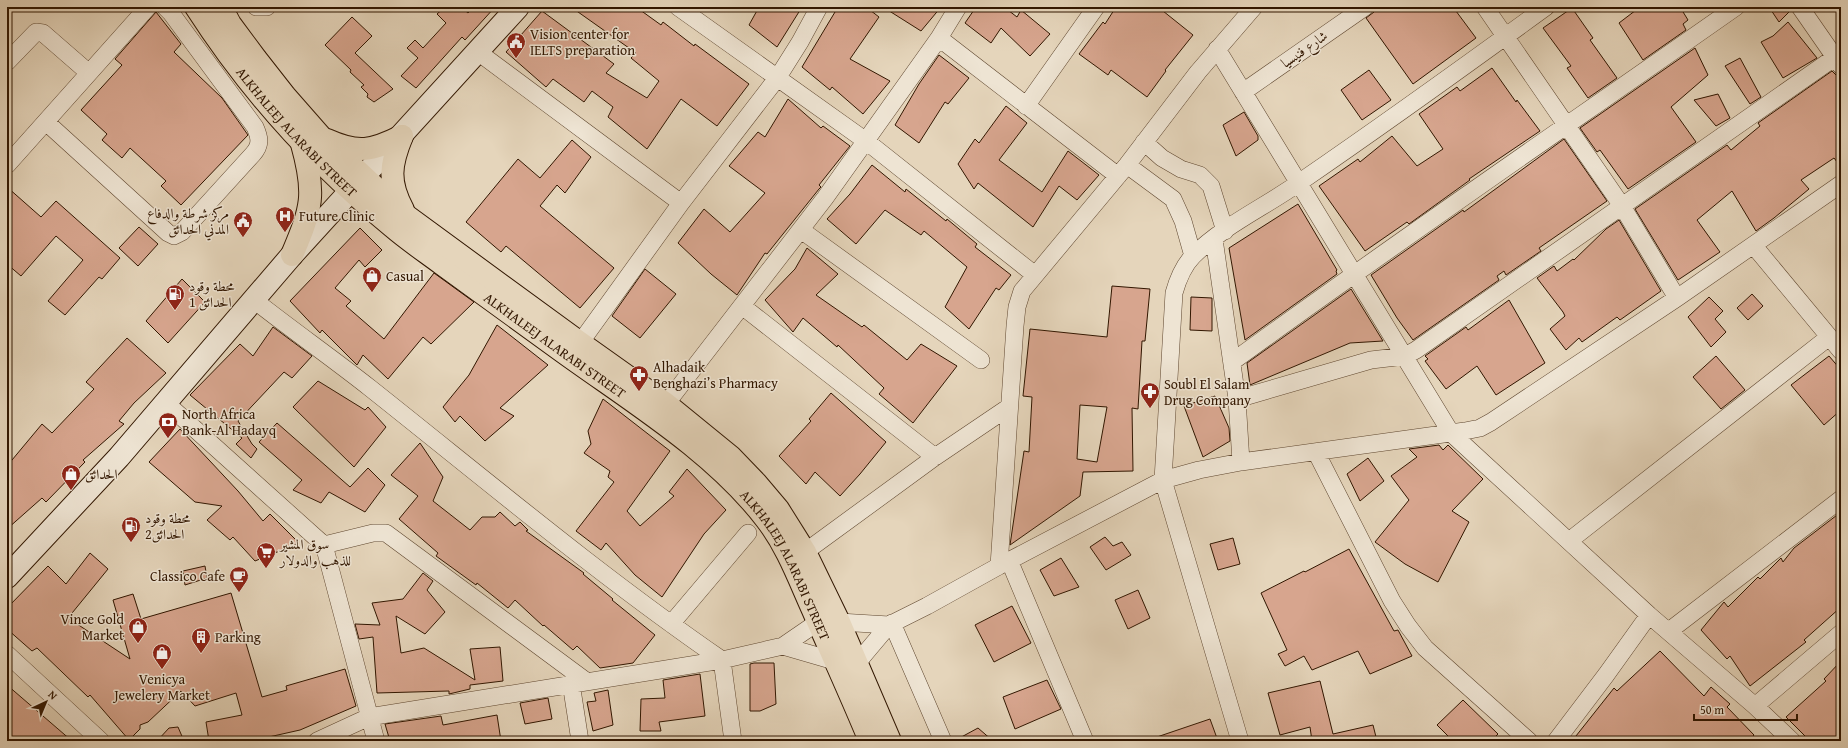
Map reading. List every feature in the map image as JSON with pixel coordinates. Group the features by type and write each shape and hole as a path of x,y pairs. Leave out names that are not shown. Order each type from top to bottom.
{"main road":[{"name":"ALKHALEEJ ALARABI STREET","path":"196,7 214,34 271,110 311,140 357,185 395,229 488,298 658,419 719,469 758,510 781,541 829,622"},
{"name":"ALKHALEEJ ALARABI STREET","path":"221,7 230,24 256,59 311,140"},
{"path":"7,577 166,403 292,255 518,7"},
{"path":"292,255 307,218 311,202 309,173 311,140 354,150 383,146 402,136"},
{"path":"402,136 393,160 392,184 395,196 405,215"},
{"name":"ALKHALEEJ ALARABI STREET","path":"357,185 405,215 666,404 731,457 756,483 778,509 805,552 829,622 847,663 890,741"},
{"name":"ALKHALEEJ ALARABI STREET","path":"847,663 870,741"}],"street":[{"path":"7,165 148,7"},
{"path":"46,122 168,233 174,236 182,232 259,147 259,137 255,127 171,13 164,7"},
{"path":"256,7 267,7"},
{"path":"678,7 866,141 1035,275"},
{"path":"580,343 681,203 778,77 800,42 819,7"},
{"path":"666,404 801,230 939,38 958,7"},
{"path":"1026,106 1096,7"},
{"path":"1084,741 1004,563 1009,407 1017,307 1022,291 1123,170 1217,49 1254,7"},
{"name":"شارع فنيسيا","path":"1242,92 1365,7"},
{"path":"1485,7 1622,206 1677,298"},
{"path":"1240,741 1163,480 1174,293 1181,273 1193,256 1220,235 1298,183 1546,7"},
{"path":"1232,362 1353,274 1736,7"},
{"path":"1237,399 1371,360 1405,356 1416,350 1622,206 1839,59 1800,7"},
{"path":"7,62 36,32 43,33 89,73"},
{"path":"939,38 1026,106 1123,170 1173,199 1183,221 1193,256"},
{"path":"1217,49 1451,433 1649,615 1755,706 1792,741"},
{"path":"478,52 681,203"},
{"path":"1144,142 1162,158 1181,169 1200,175 1211,186 1220,235 1237,399 1241,462"},
{"path":"784,646 847,663 890,624 927,606 1004,563 1163,480 1199,470 1241,462 1480,428 1754,246 1841,184"},
{"path":"801,230 981,360"},
{"path":"1754,246 1841,351"},
{"path":"254,300 368,387 522,510 671,624 722,660 733,741"},
{"path":"742,306 935,457"},
{"path":"1569,541 1829,336"},
{"path":"166,403 324,545 376,741"},
{"path":"805,552 935,457 1009,407"},
{"path":"1316,452 1392,601 1408,626 1425,648 1529,741"},
{"path":"1669,631 1841,499"},
{"path":"324,545 373,533 386,533 578,682"},
{"path":"671,624 748,533"},
{"path":"1558,740 1618,660 1649,615"},
{"path":"316,741 369,717 578,682 722,660 784,646 829,622 890,624"},
{"path":"890,624 943,741"},
{"path":"1755,706 1841,633"},
{"path":"7,654 101,741"},
{"path":"578,682 580,741"}],"building":[{"path":"445,7 461,7 468,13 474,7 495,7 465,40 462,37 416,88 401,76 418,58 407,48 415,40 423,48 446,23 437,14"},
{"path":"571,7 636,7 661,25 663,22 694,46 695,44 749,84 717,126 681,99 647,149 608,117 613,107 592,91 584,102 553,79 546,87 506,52 542,11 614,64 606,73 647,98 659,81 631,58 636,53"},
{"path":"759,7 802,7 777,47 749,25"},
{"path":"838,7 866,7 879,17 850,59 890,81 863,114 832,87 830,90 802,67"},
{"path":"883,7 941,7 921,31"},
{"path":"976,7 1004,7 1017,17 1021,10 1050,34 1030,56 1001,28 991,43 965,23"},
{"path":"1116,7 1158,7 1193,35 1165,70 1166,71 1147,97 1111,70 1108,75 1079,54 1103,22 1105,24"},
{"path":"1375,7 1453,7 1476,38 1413,84 1366,18 1374,12"},
{"path":"1640,7 1680,7 1688,20 1683,24 1686,30 1643,60 1619,23"},
{"path":"1769,7 1790,7 1791,10 1779,22"},
{"path":"1572,8 1593,38 1590,40 1617,78 1588,98 1567,68 1571,66 1543,28"},
{"path":"156,12 181,44 174,52 222,98 248,135 181,205 161,186 166,181 130,148 122,158 102,140 107,134 81,110 122,65 115,59"},
{"path":"352,17 372,36 355,53 393,89 374,102 367,97 368,94 361,87 364,85 325,45"},
{"path":"1788,22 1817,58 1783,78 1761,42 1773,36"},
{"path":"1695,48 1708,75 1671,107 1696,142 1628,189 1600,150 1597,152 1580,128"},
{"path":"939,55 969,78 948,104 945,102 919,143 895,125 919,84"},
{"path":"1740,58 1761,97 1750,104 1725,66"},
{"path":"1492,68 1516,102 1517,100 1540,131 1469,179 1470,180 1409,224 1407,222 1365,251 1319,186 1358,159 1360,162 1392,136 1417,166 1443,149 1419,114 1457,87 1460,91"},
{"path":"1369,70 1391,100 1362,120 1341,90"},
{"path":"1832,71 1836,75 1841,76 1841,167 1834,158 1801,180 1809,189 1756,231 1732,191 1697,220 1720,252 1678,280 1635,209 1727,145 1731,150 1760,126 1758,123"},
{"path":"1718,94 1730,118 1716,126 1694,100"},
{"path":"788,99 821,128 823,126 850,146 819,185 821,187 767,254 765,253 737,295 711,274 678,243 704,209 730,232 765,193 729,166 758,132 765,137"},
{"path":"1006,106 1027,123 999,160 1042,192 1068,151 1099,175 1077,200 1059,186 1033,227 978,183 974,189 958,164 975,139 979,143"},
{"path":"1244,112 1258,136 1258,140 1236,156 1223,125"},
{"path":"1564,139 1607,201 1539,248 1541,251 1506,275 1504,271 1497,276 1499,280 1413,340 1397,318 1371,275 1463,210 1464,212"},
{"path":"572,140 591,157 565,193 557,185 540,206 614,268 580,308 506,246 501,252 466,222 518,159 540,178"},
{"path":"872,165 905,192 906,189 946,221 947,219 977,244 975,247 1011,275 999,290 996,288 969,329 945,307 967,267 924,231 921,235 885,210 856,244 827,219 850,194"},
{"path":"7,187 41,217 56,201 120,258 102,279 99,277 65,315 48,301 83,260 56,236 21,276 7,264"},
{"path":"1298,204 1337,270 1337,274 1245,340 1229,248"},
{"path":"1619,220 1661,291 1620,320 1617,317 1582,342 1579,338 1566,350 1550,329 1565,316 1537,278 1554,266 1557,271 1573,259 1574,260 1606,229"},
{"path":"139,227 158,244 138,266 119,248"},
{"path":"360,228 382,250 365,267 359,260 335,288 351,301 346,306 384,339 434,273 474,302 431,344 423,337 388,379 363,355 357,365 322,330 320,333 290,301"},
{"path":"807,248 838,274 816,295 862,327 864,325 907,360 921,344 957,366 913,423 879,394 884,388 838,345 837,347 803,318 793,332 765,300 795,269"},
{"path":"645,269 676,294 640,338 612,316"},
{"name":"محطة وقود الحدائق 1","path":"182,279 205,302 168,343 146,321"},
{"path":"1112,286 1150,289 1145,341 1142,341 1138,409 1132,408 1133,471 1083,472 1080,496 1010,545 1024,451 1029,452 1032,397 1023,396 1030,329 1107,337","holes":["1080,405 1107,407 1097,462 1077,459"]},
{"path":"1351,289 1383,341 1350,343 1250,385 1247,363"},
{"path":"1752,294 1763,306 1748,320 1737,308"},
{"path":"1191,297 1212,298 1212,331 1190,330"},
{"path":"1709,297 1723,311 1715,319 1726,332 1711,347 1688,317"},
{"path":"1509,300 1545,363 1496,395 1477,366 1446,389 1425,361 1428,359 1425,356 1466,327 1468,330"},
{"path":"497,325 548,365 500,408 514,416 485,441 460,416 455,422 443,407 469,375"},
{"path":"273,327 312,356 292,378 284,372 238,421 252,444 257,449 251,458 236,444 242,438 190,395 240,344 253,356"},
{"path":"127,338 166,373 134,403 119,421 124,424 83,460 85,462 46,502 42,498 7,529 7,466 42,424 52,433 94,389 86,382"},
{"path":"1716,356 1745,390 1721,409 1693,377"},
{"path":"1829,356 1841,370 1841,410 1824,425 1791,385"},
{"path":"318,381 365,410 368,407 386,427 354,467 293,407"},
{"path":"831,393 886,442 840,496 815,472 806,484 779,456 811,421 809,419"},
{"path":"1215,396 1229,428 1230,441 1203,457 1184,406"},
{"path":"603,399 670,451 627,511 640,526 674,496 669,492 687,469 726,510 704,534 662,597 635,575 606,543 601,550 576,531 614,482 608,477 610,471 584,453 591,444 588,431"},
{"path":"277,423 350,487 368,468 385,485 365,512 329,492 321,503 293,490 302,480 259,442"},
{"path":"180,429 238,491 263,521 270,514 299,543 255,561 233,537 230,540 207,520 222,506 195,502 149,462"},
{"path":"420,443 443,477 433,501 470,530 482,517 495,517 500,512 515,526 520,522 528,530 526,531 584,573 583,574 613,599 612,600 655,635 633,663 600,668 577,646 573,650 544,625 543,626 515,600 508,608 477,583 476,585 436,556 438,553 399,519 418,496 391,475"},
{"path":"1439,445 1443,450 1448,445 1483,479 1452,511 1469,522 1438,582 1405,564 1375,542 1409,500 1391,476 1417,457 1409,449"},
{"path":"1368,458 1384,481 1360,501 1347,474"},
{"path":"1841,512 1841,607 1804,640 1806,642 1750,686 1730,656 1727,659 1701,630 1724,602 1728,607 1758,577 1760,579 1781,558 1783,562 1794,548"},
{"path":"1105,537 1113,546 1122,542 1131,555 1106,570 1090,547"},
{"path":"1233,538 1240,564 1218,570 1210,544"},
{"path":"1349,549 1394,631 1398,630 1412,656 1370,674 1358,651 1312,670 1304,656 1285,666 1278,654 1287,650 1261,593"},
{"path":"90,553 108,569 68,618 130,659 113,600 133,594 141,619 231,593 262,697 287,690 286,686 345,669 356,706 300,730 251,741 209,741 206,722 242,715 236,693 195,706 181,691 148,722 140,725 140,729 129,740 90,695 88,697 37,648 32,651 7,629 7,608 48,566 66,584"},
{"path":"1061,558 1079,587 1054,596 1040,570"},
{"path":"205,566 207,578 185,585 183,571"},
{"path":"423,573 433,581 427,590 445,612 425,634 396,616 401,653 424,648 475,680 470,649 500,647 503,681 470,685 470,689 449,694 449,691 377,693 373,637 359,639 355,624 380,625 372,603 403,599"},
{"path":"1138,590 1150,618 1128,629 1115,600"},
{"path":"1012,606 1031,643 994,662 975,625"},
{"path":"1660,651 1704,696 1711,687 1730,704 1727,707 1754,735 1749,741 1572,741 1614,688 1617,691"},
{"path":"1841,661 1841,741 1810,741 1786,717 1826,681 1824,679"},
{"path":"774,663 776,704 760,711 750,711 750,664"},
{"path":"700,674 705,716 659,722 661,731 640,731 641,699 665,698 663,680"},
{"path":"1047,680 1061,709 1015,729 1003,697"},
{"path":"1320,681 1333,734 1373,725 1377,741 1312,741 1310,727 1280,735 1268,693"},
{"path":"7,685 72,741 11,741 7,736"},
{"path":"608,690 613,725 593,731 587,702 596,701 594,693"},
{"path":"548,698 552,719 525,724 520,703"},
{"path":"1463,700 1498,734 1491,741 1453,741 1437,725"},
{"path":"497,715 501,741 390,741 385,724 441,716 443,725"},
{"path":"1210,719 1218,741 1152,741 1151,739"},
{"path":"178,727 184,741 157,741 169,728"},
{"path":"978,728 993,741 954,741"}],"place":[{"name":"Vision center for IELTS preparation","path":"516,59"},
{"name":"Future Clinic","path":"285,233"},
{"name":"مركز شرطة والدفاع المدني الحدائق","path":"243,238"},
{"name":"Casual","path":"372,293"},
{"name":"محطة وقود الحدائق 1","path":"175,311"},
{"name":"Alhadaik Benghazi’s Pharmacy","path":"639,392"},
{"name":"Soubl El Salam Drug Company","path":"1150,409"},
{"name":"North Africa Bank-Al Hadayq","path":"168,439"},
{"name":"الحدائق","path":"71,491"},
{"name":"محطة وقود الحدائق2","path":"131,543"},
{"name":"سوق المشير للذهب والدولار","path":"266,569"},
{"name":"Classico Cafe","path":"239,593"},
{"name":"Vince Gold Market","path":"138,644"},
{"name":"Parking","path":"201,654"},
{"name":"Venicya Jewelery Market","path":"162,670"}]}
